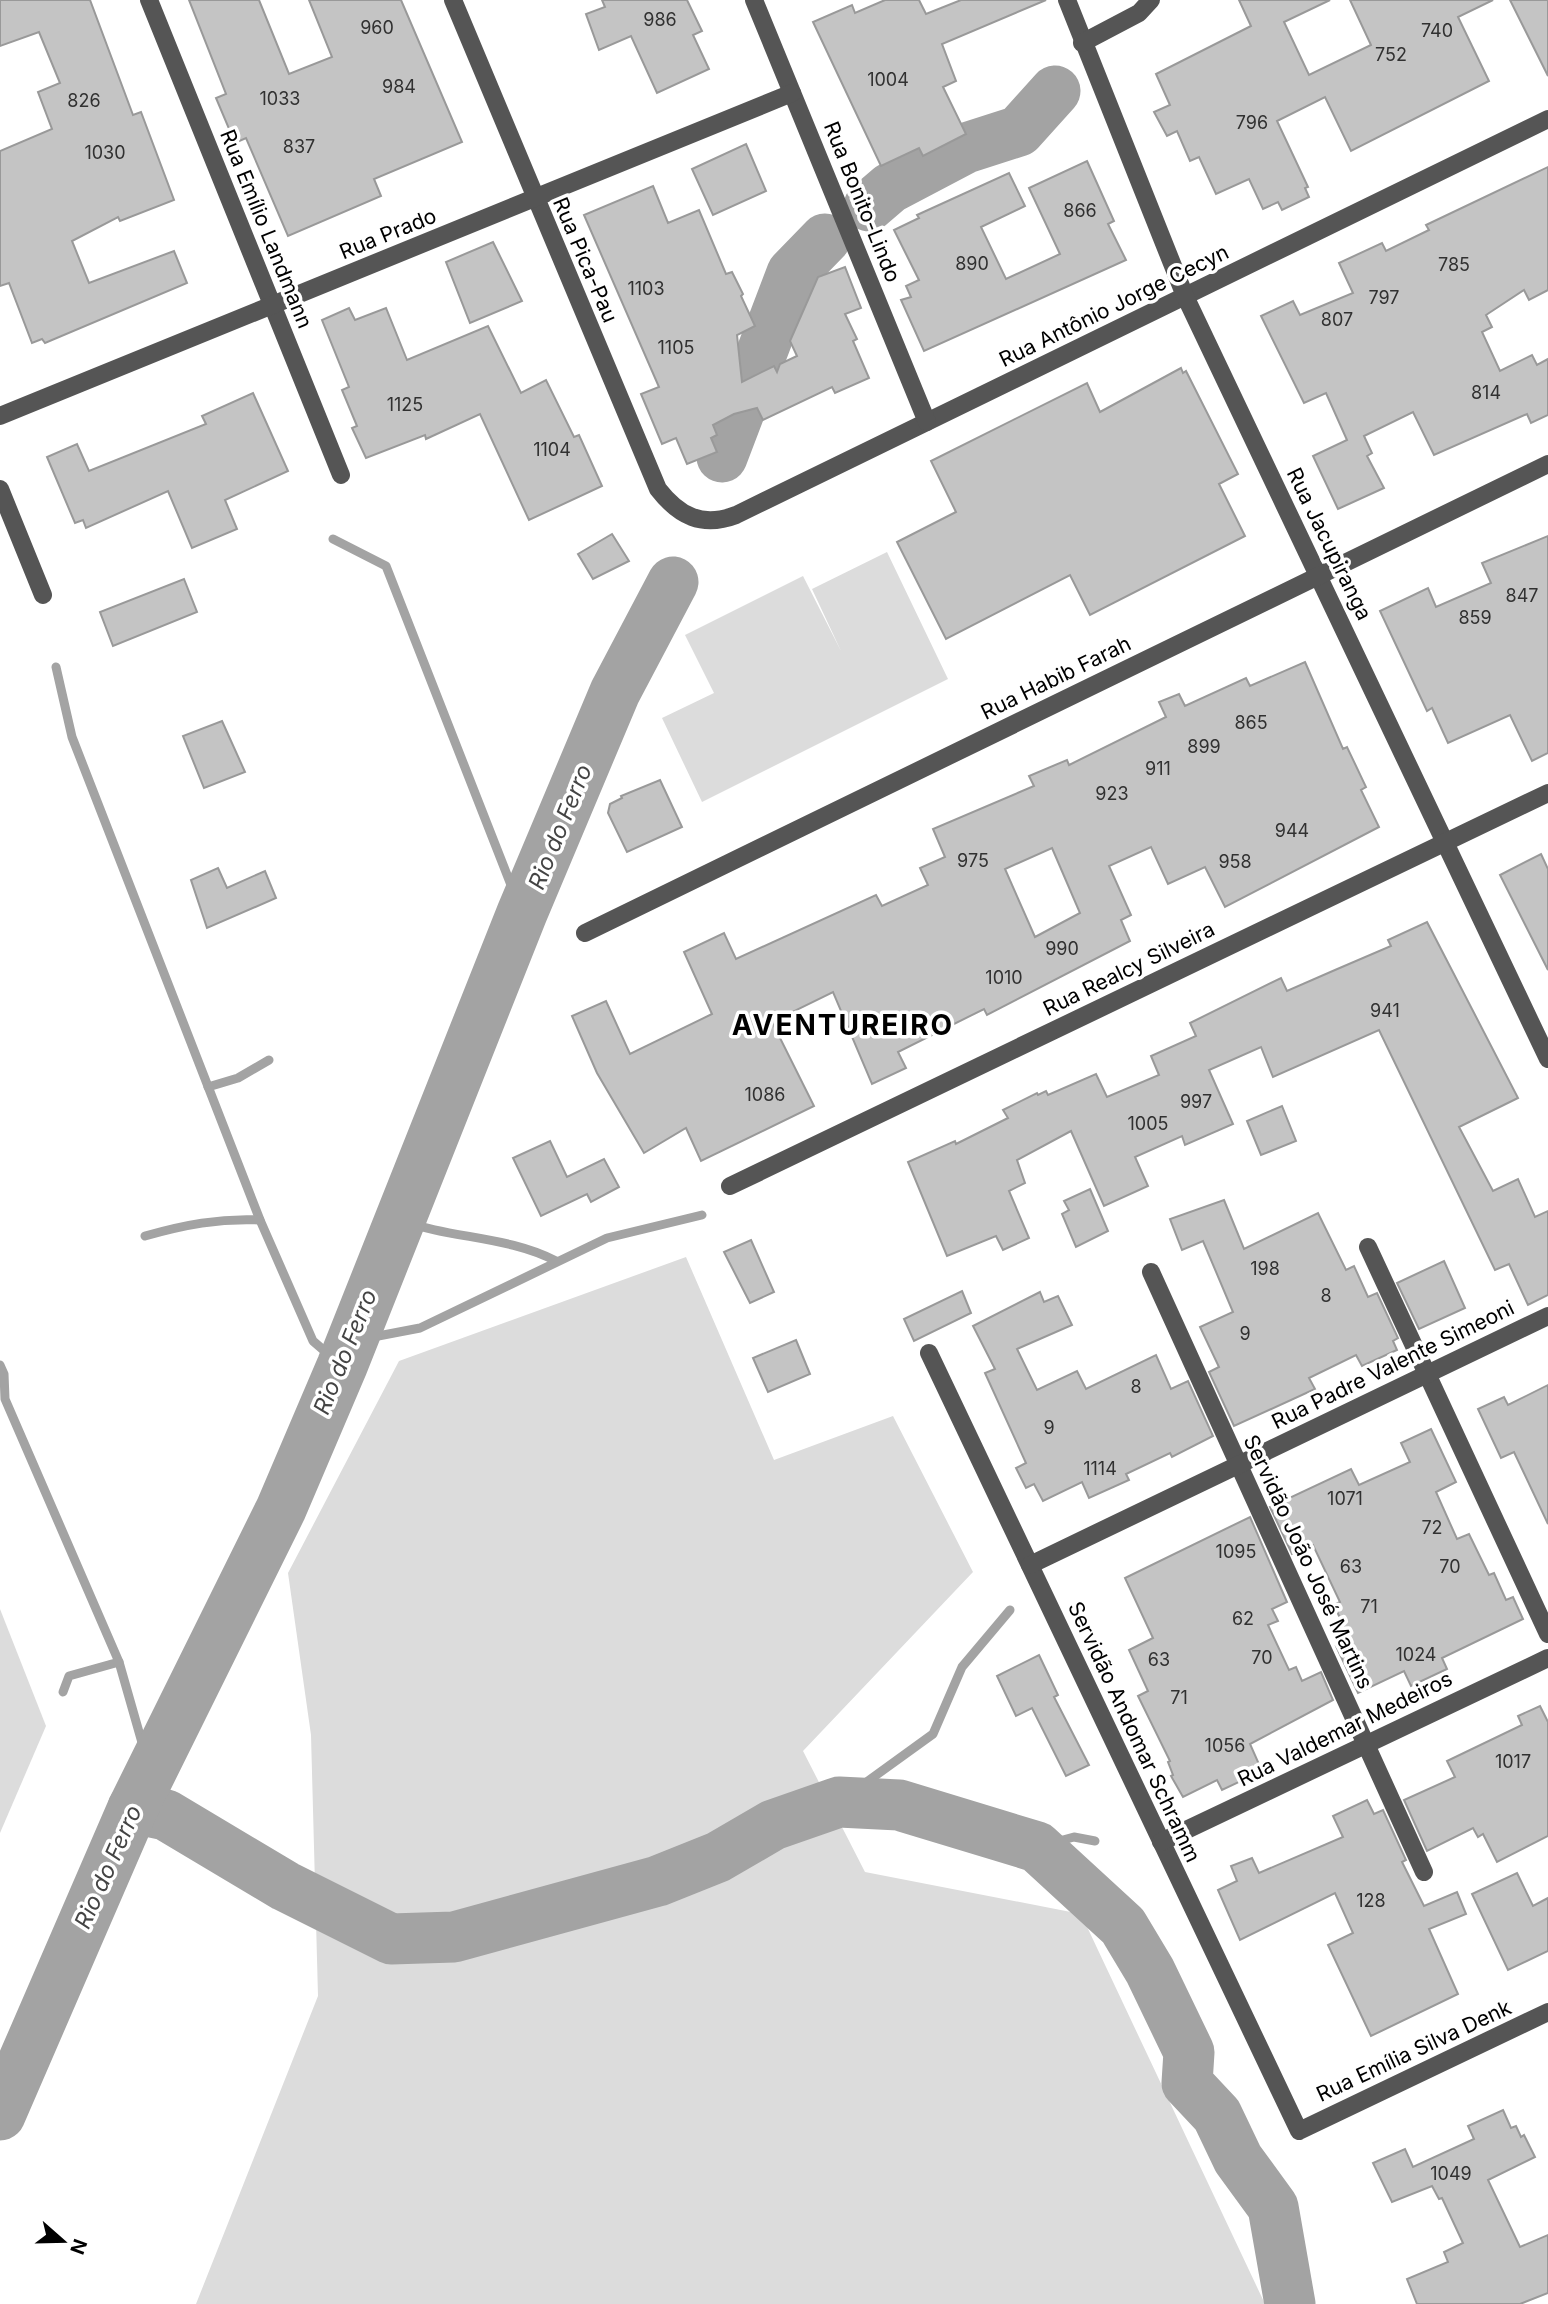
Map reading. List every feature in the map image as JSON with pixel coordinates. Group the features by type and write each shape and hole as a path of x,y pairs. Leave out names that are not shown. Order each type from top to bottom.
{"street":[{"name":"Rua Emílio Landmann","path":"149,0 341,475"},
{"name":"Rua Pica-Pau","path":"453,0 658,489 681,513 697,520"},
{"name":"Rua Bonito-Lindo","path":"754,0 927,422"},
{"name":"Rua Jacupiranga","path":"1067,0 1185,296 1548,1059"},
{"path":"1082,43 1139,13 1151,0"},
{"name":"Rua Prado","path":"0,416 792,93"},
{"name":"Rua Antônio Jorge Cecyn","path":"697,520 722,520 736,515 1548,120"},
{"name":"Rua Habib Farah","path":"585,933 1548,464"},
{"path":"0,489 43,595"},
{"name":"Rua Realcy Silveira","path":"730,1185 1548,793"},
{"path":"1368,1247 1548,1634"},
{"name":"Servidão João José Martins","path":"1150,1272 1424,1872"},
{"name":"Rua Padre Valente Simeoni","path":"1030,1565 1548,1315"},
{"name":"Servidão Andomar Schramm","path":"929,1353 1299,2131"},
{"name":"Rua Valdemar Medeiros","path":"1161,1842 1548,1658"},
{"name":"Rua Emília Silva Denk","path":"1299,2131 1548,2012"}],"shaded area":[{"path":"887,552 948,679 702,802 662,718 714,693 685,635 803,576 841,651 812,589"},
{"path":"686,1257 774,1460 893,1416 973,1572 803,1751 865,1872 1081,1914 1265,2304 196,2304 318,1996 311,1735 288,1573 399,1361"},
{"path":"0,1609 46,1726 0,1833"}],"building":[{"path":"0,0 90,0 133,115 141,112 174,200 120,221 118,217 72,241 89,283 174,251 187,283 45,343 42,339 32,343 9,283 0,286 0,151 52,129 38,92 60,83 39,32 0,46"},
{"path":"189,0 259,0 289,74 332,57 309,0 401,0 462,142 374,179 381,196 288,236 246,138 235,143 216,98 226,94"},
{"path":"602,0 687,0 702,31 693,35 709,69 657,93 631,36 599,50 586,14 605,7"},
{"path":"885,0 919,0 926,14 961,0 1046,0 942,44 956,81 943,87 966,134 923,156 919,148 881,166 813,22 852,5 855,13"},
{"path":"1239,0 1330,0 1284,22 1309,75 1371,45 1350,0 1493,0 1458,17 1489,81 1351,151 1325,97 1277,121 1308,187 1305,188 1309,197 1282,210 1278,202 1263,209 1249,179 1216,194 1199,157 1190,161 1177,131 1167,136 1154,112 1170,105 1156,74 1251,26"},
{"path":"1510,0 1548,0 1548,76"},
{"path":"746,144 766,191 713,215 692,169"},
{"path":"1087,161 1114,221 1108,224 1126,260 924,351 901,300 911,297 906,286 919,280 894,230 919,218 917,215 1009,173 1025,206 981,227 1006,279 1060,254 1029,188"},
{"path":"1548,167 1548,290 1529,300 1524,290 1486,315 1492,327 1482,332 1500,371 1532,355 1537,365 1548,359 1548,415 1531,423 1527,414 1434,455 1413,412 1364,436 1372,453 1367,456 1384,488 1338,509 1313,456 1347,440 1326,393 1304,403 1261,316 1293,301 1300,315 1353,293 1339,263 1382,243 1386,251 1429,230 1426,225"},
{"path":"653,186 668,223 699,210 726,274 732,272 743,294 741,296 755,326 737,335 742,382 774,366 777,372 780,364 797,356 790,341 818,277 845,267 861,308 845,314 857,339 853,341 869,378 835,393 832,387 763,420 757,408 734,414 713,425 717,435 711,438 717,452 687,464 676,438 662,444 641,394 659,387 584,215"},
{"path":"493,242 522,301 470,323 446,262"},
{"path":"349,308 355,320 386,308 407,360 488,326 521,393 546,380 574,437 579,435 602,486 529,520 480,414 426,439 425,435 366,458 352,428 357,426 342,390 349,387 322,320"},
{"path":"1181,368 1183,373 1186,371 1238,474 1219,484 1245,536 1090,615 1070,575 946,639 897,542 956,512 931,461 1087,383 1100,412"},
{"path":"253,393 288,471 225,500 237,529 192,548 168,491 86,528 83,520 75,523 47,457 77,444 89,471 206,424 202,416"},
{"path":"612,534 629,561 593,579 578,554"},
{"path":"1548,536 1548,753 1532,761 1510,715 1448,743 1432,708 1427,711 1380,611 1428,588 1436,607 1491,583 1482,563"},
{"path":"184,579 197,612 113,646 100,612"},
{"path":"1305,662 1343,749 1347,747 1366,787 1361,790 1379,827 1225,907 1205,867 1168,884 1151,847 1109,866 1131,915 1121,920 1130,941 987,1015 984,1009 898,1052 906,1068 872,1084 833,992 772,1022 814,1106 701,1161 686,1128 644,1153 597,1073 572,1016 606,1001 630,1054 712,1014 684,952 724,933 736,959 876,895 882,906 928,885 920,868 945,857 933,829 1034,786 1029,776 1067,760 1069,765 1166,717 1159,702 1179,694 1185,706 1246,678 1250,686","holes":["1052,848 1080,913 1035,937 1005,869"]},
{"path":"222,721 245,772 204,788 183,736"},
{"path":"660,780 682,827 627,852 608,813 610,804 622,798 621,796"},
{"path":"1541,854 1548,869 1548,970 1500,875"},
{"path":"218,868 227,888 265,871 276,898 207,928 191,880"},
{"path":"1427,922 1518,1098 1459,1127 1493,1191 1518,1179 1535,1217 1548,1211 1548,1295 1528,1305 1509,1264 1495,1270 1379,1030 1273,1077 1261,1047 1209,1070 1233,1124 1185,1145 1182,1136 1135,1157 1148,1186 1104,1206 1071,1131 1017,1160 1025,1183 1009,1191 1029,1238 1003,1250 996,1236 947,1256 908,1162 955,1141 956,1144 1008,1118 1003,1110 1037,1093 1038,1095 1046,1091 1048,1095 1096,1074 1107,1097 1159,1075 1151,1056 1196,1036 1190,1023 1281,978 1287,991 1391,946 1388,940"},
{"path":"1282,1106 1296,1141 1261,1155 1247,1121"},
{"path":"550,1141 567,1177 604,1159 619,1187 591,1202 587,1194 541,1216 513,1158"},
{"path":"1090,1189 1108,1231 1076,1247 1062,1214 1069,1210 1064,1201"},
{"path":"1224,1200 1244,1249 1318,1213 1346,1270 1354,1266 1368,1297 1377,1293 1398,1338 1393,1341 1397,1350 1362,1366 1356,1355 1309,1378 1315,1389 1234,1426 1209,1372 1219,1367 1200,1327 1233,1312 1203,1241 1182,1250 1170,1219"},
{"path":"751,1240 774,1292 750,1303 724,1252"},
{"path":"1444,1261 1465,1308 1419,1329 1397,1283"},
{"path":"962,1291 971,1313 914,1341 904,1319"},
{"path":"1040,1292 1044,1302 1058,1296 1072,1325 1017,1349 1037,1390 1077,1371 1086,1389 1156,1355 1171,1389 1188,1381 1213,1436 1172,1457 1170,1453 1126,1474 1129,1480 1089,1498 1082,1482 1043,1501 1034,1484 1026,1488 1016,1468 1026,1463 985,1373 995,1369 973,1326"},
{"path":"796,1340 810,1374 768,1392 753,1358"},
{"path":"1548,1385 1548,1524 1514,1452 1501,1458 1478,1409 1504,1397 1508,1405"},
{"path":"1431,1429 1456,1482 1436,1492 1457,1539 1469,1534 1489,1575 1494,1573 1506,1600 1513,1597 1523,1619 1442,1658 1447,1669 1411,1686 1404,1671 1358,1693 1336,1646 1350,1640 1334,1605 1340,1602 1313,1545 1292,1554 1270,1507 1351,1469 1359,1485 1410,1462 1401,1443"},
{"path":"1250,1517 1287,1602 1272,1609 1278,1621 1268,1625 1289,1670 1296,1667 1302,1681 1321,1672 1333,1700 1250,1744 1262,1771 1222,1790 1217,1780 1183,1797 1171,1776 1170,1761 1138,1696 1148,1691 1129,1650 1153,1638 1125,1578"},
{"path":"1039,1655 1058,1695 1054,1697 1089,1765 1066,1776 1032,1708 1016,1716 997,1676"},
{"path":"1540,1706 1548,1722 1548,1836 1497,1862 1483,1834 1478,1837 1473,1828 1427,1851 1404,1800 1455,1777 1447,1761 1522,1725 1518,1716"},
{"path":"1367,1800 1374,1814 1383,1810 1406,1860 1402,1862 1424,1906 1457,1892 1466,1914 1429,1929 1458,1994 1371,2036 1328,1945 1353,1933 1335,1893 1240,1940 1218,1890 1237,1881 1231,1866 1252,1858 1259,1873 1343,1837 1333,1816"},
{"path":"1517,1873 1533,1906 1548,1898 1548,1951 1508,1970 1472,1894"},
{"path":"1503,2110 1511,2128 1516,2126 1521,2137 1524,2135 1535,2157 1488,2180 1520,2247 1548,2235 1548,2293 1520,2304 1417,2304 1407,2279 1448,2262 1444,2252 1463,2243 1442,2198 1439,2199 1432,2186 1392,2202 1373,2163 1405,2149 1413,2167 1474,2139 1468,2126"}],"waterway":[{"name":"Rio do Ferro","path":"869,206 890,188 966,148 1019,131 1055,91"},
{"name":"Rio do Ferro","path":"722,457 792,273 825,239"},
{"path":"333,539 386,566 522,913"},
{"name":"Rio do Ferro","path":"0,2115 133,1808 281,1509 342,1366 522,913 615,692 673,582"},
{"path":"56,667 72,737 260,1220 313,1341 342,1366"},
{"path":"208,1087 238,1078 269,1060"},
{"path":"352,1341 420,1328 607,1238 702,1215"},
{"path":"145,1236 202,1223 260,1220"},
{"path":"400,1220 519,1247 556,1261"},
{"path":"0,1365 4,1374 5,1399 119,1662 151,1774"},
{"path":"839,1802 933,1734 962,1667 1010,1610"},
{"path":"63,1692 69,1676 119,1662"},
{"path":"133,1808 166,1815 285,1886 391,1939 454,1937 658,1881 718,1857 773,1825 839,1802 899,1805 1037,1847 1123,1926 1150,1971 1189,2052 1187,2083 1217,2115 1238,2159 1273,2207 1290,2304"},
{"path":"1037,1847 1074,1837 1095,1841"}],"district":[{"name":"AVENTUREIRO","path":"843,1025"}]}
